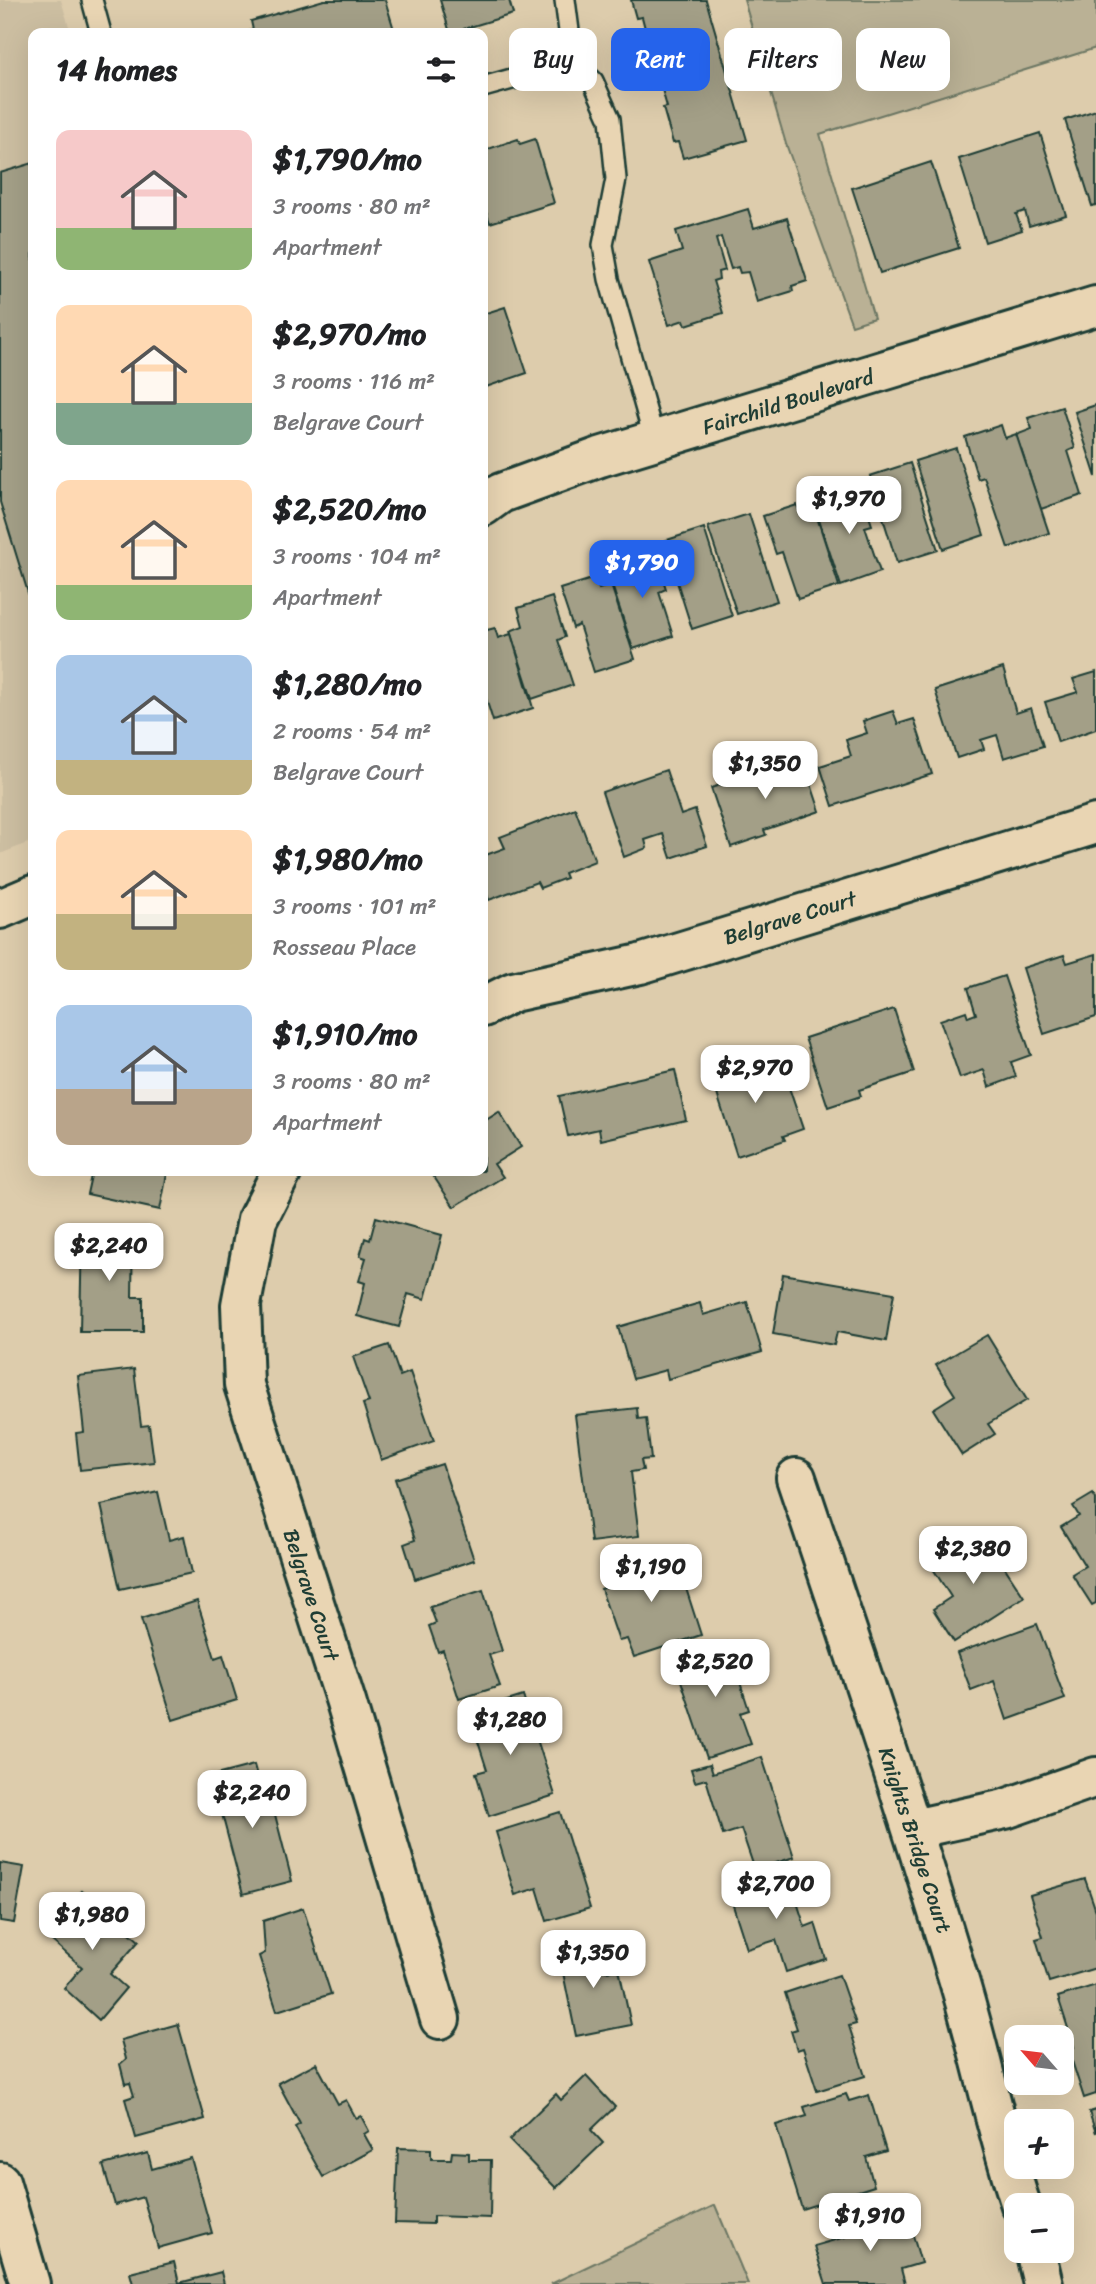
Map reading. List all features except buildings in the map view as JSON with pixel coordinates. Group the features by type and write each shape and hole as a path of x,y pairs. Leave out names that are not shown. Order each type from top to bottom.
{"street":[{"name":"Fairchild Boulevard","path":"488,502 501,493 543,478 1096,306"},
{"name":"Belgrave Court","path":"488,1004 513,992 640,964 1096,824"},
{"path":"0,909 28,897"},
{"name":"Belgrave Court","path":"279,1176 257,1220 241,1305 243,1385 346,1702 440,2019"},
{"name":"Knights Bridge Court","path":"796,1478 914,1829 966,2004 1003,2152 1017,2193"},
{"path":"914,1829 1005,1809 1096,1777"},
{"path":"0,2182 30,2284"},
{"path":"1038,2263 1043,2284"}],"lane":[{"path":"92,0 100,28"},
{"path":"565,0 569,28"},
{"path":"488,86 509,80"},
{"path":"597,90 610,119 616,179 603,245 608,279 655,442"}],"shaded area":[{"path":"0,0 61,0 69,28 28,28 28,843 0,854"},
{"path":"744,0 1096,0 1096,48 820,134 874,318 852,325 786,144 771,91 842,91 842,28 752,28"},
{"path":"715,2205 748,2284 551,2284"}]}
